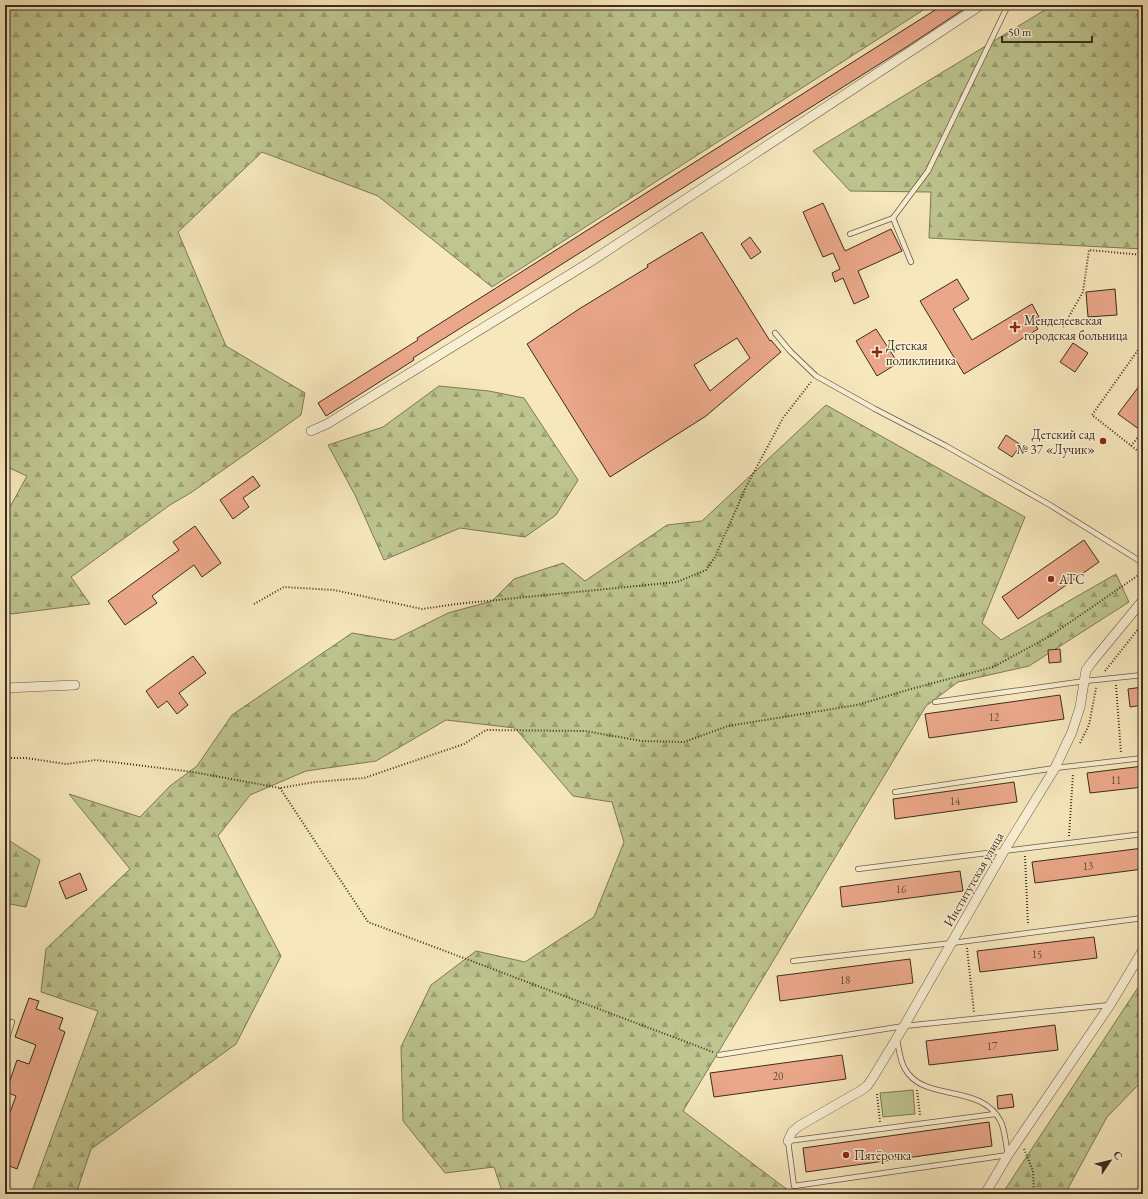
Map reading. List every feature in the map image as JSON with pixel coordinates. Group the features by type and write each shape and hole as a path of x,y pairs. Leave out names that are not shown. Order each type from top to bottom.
{"street":[{"path":"311,431 340,416 590,262 981,5"},
{"name":"Институтская улица","path":"788,1141 792,1132 798,1126 867,1086 897,1039 1004,851 1055,768 1072,732 1080,707 1086,670 1143,600"},
{"path":"5,688 75,685"},
{"path":"985,1194 1008,1155 1110,1005 1143,950"}],"lane":[{"path":"850,234 893,218 928,171 1008,5"},
{"path":"893,218 911,262"},
{"path":"775,333 790,351 816,376 1050,505 1143,563"},
{"path":"935,702 1085,681 1143,675"},
{"path":"895,792 1055,768 1143,758"},
{"path":"858,869 1143,834"},
{"path":"793,961 952,943 1143,918"},
{"path":"719,1054 906,1023 975,1019 1110,1005"},
{"path":"5,1045 12,1022"},
{"path":"897,1039 905,1070 914,1079 926,1087 977,1099 988,1106 995,1114 1001,1123 1008,1155 794,1186 788,1141 995,1114"}],"path":[{"path":"1063,327 1082,292 1089,250 1143,255"},
{"path":"1143,343 1092,415 1143,455"},
{"path":"254,604 284,587 334,590 422,609 456,604 677,582 706,570 715,557 746,487 783,418 816,376"},
{"path":"1131,446 1142,432"},
{"path":"5,758 26,758 66,764 96,760 192,772 280,788 315,782 364,778 464,744 486,730 586,731 642,741 684,742 728,726 857,705 993,667 1050,636 1143,572"},
{"path":"1116,678 1122,760"},
{"path":"1068,843 1073,766"},
{"path":"280,788 368,922 719,1054"},
{"path":"1024,848 1028,933"},
{"path":"967,941 975,1019"},
{"path":"917,1089 921,1124"},
{"path":"877,1094 881,1129"},
{"path":"1016,1143 1025,1150 1031,1164 1033,1171 1034,1194"}],"green space":[{"path":"5,5 931,5 492,287 378,196 262,152 178,232 226,346 305,393 301,415 192,492 170,505 71,577 90,604 11,614 5,607 5,516 27,476 5,466"},
{"path":"1053,5 1143,5 1143,249 929,238 931,192 850,191 813,151"},
{"path":"439,386 489,391 524,398 578,480 556,515 525,537 460,528 384,560 355,495 328,445 383,427"},
{"path":"826,405 1025,517 982,623 1001,640 1116,574 1129,602 1029,666 958,682 926,706 683,1111 793,1194 503,1194 494,1167 445,1173 403,1121 401,1047 431,985 476,951 525,962 594,917 624,842 612,802 573,796 515,728 446,720 376,761 306,771 250,795 218,836 281,956 236,1044 91,1149 76,1194 31,1194 98,1011 41,992 46,949 130,869 69,794 140,817 170,786 197,766 232,715 352,633 394,640 448,613 492,601 514,579 563,563 585,581 667,525 702,521"},
{"path":"5,838 40,860 26,907 5,903"},
{"path":"1143,980 1143,1080 1107,1117 1065,1194 1002,1194"},
{"path":"913,1090 915,1114 883,1117 880,1093"}],"building":[{"path":"943,5 970,5 908,46 413,358 414,360 326,416 318,403 418,340 417,338"},
{"path":"823,203 845,251 891,229 902,251 858,271 869,297 854,304 843,278 835,282 832,273 840,269 833,253 823,257 803,212"},
{"path":"702,232 770,341 771,340 781,352 706,416 610,477 527,344 579,309 648,267 647,265","holes":["737,338 750,358 710,391 694,365"]},
{"path":"750,237 761,252 751,259 741,244"},
{"name":"Менделеевская городская больница","path":"957,279 969,299 953,309 972,340 1032,304 1039,317 1033,321 1038,329 964,374 920,301"},
{"path":"1115,289 1117,315 1088,317 1086,292"},
{"name":"Детская поликлиника","path":"876,329 898,363 877,376 856,341"},
{"path":"1073,343 1088,353 1075,372 1060,362"},
{"path":"1143,381 1143,432 1118,414"},
{"path":"1006,435 1021,445 1012,457 998,448"},
{"path":"253,476 260,486 243,498 249,507 233,519 220,500"},
{"path":"195,526 221,563 202,577 194,565 152,596 157,603 125,625 108,601 179,550 173,542"},
{"name":"АТС","path":"1084,540 1099,562 1018,619 1002,597"},
{"path":"1060,649 1061,662 1049,663 1048,650"},
{"path":"193,656 206,673 179,693 188,705 177,714 167,701 158,708 146,691"},
{"path":"1143,687 1143,705 1130,707 1128,689"},
{"path":"1060,695 1064,719 929,738 925,714"},
{"path":"1143,766 1143,787 1090,793 1087,773"},
{"path":"1014,782 1017,802 895,819 893,799"},
{"path":"1143,848 1143,869 1035,883 1032,862"},
{"path":"960,871 963,891 842,907 840,887"},
{"path":"80,873 87,890 66,899 59,882"},
{"path":"1094,937 1097,958 980,972 977,951"},
{"path":"910,959 913,983 780,1001 777,976"},
{"path":"29,998 39,1001 36,1009 63,1018 59,1029 65,1032 17,1169 5,1164 5,1126 16,1096 6,1092 17,1060 29,1064 36,1045 15,1037"},
{"path":"1055,1025 1058,1050 929,1065 926,1041"},
{"path":"842,1055 846,1079 714,1097 710,1073"},
{"path":"1012,1094 1014,1107 998,1109 997,1096"},
{"path":"989,1122 992,1146 806,1172 803,1148"}],"place":[{"name":"Менделеевская городская больница","path":"1015,327"},
{"name":"Детская поликлиника","path":"877,352"},
{"name":"Детский сад № 37 «Лучик»","path":"1103,441"},
{"name":"АТС","path":"1051,579"},
{"name":"Пятёрочка","path":"846,1155"}]}
